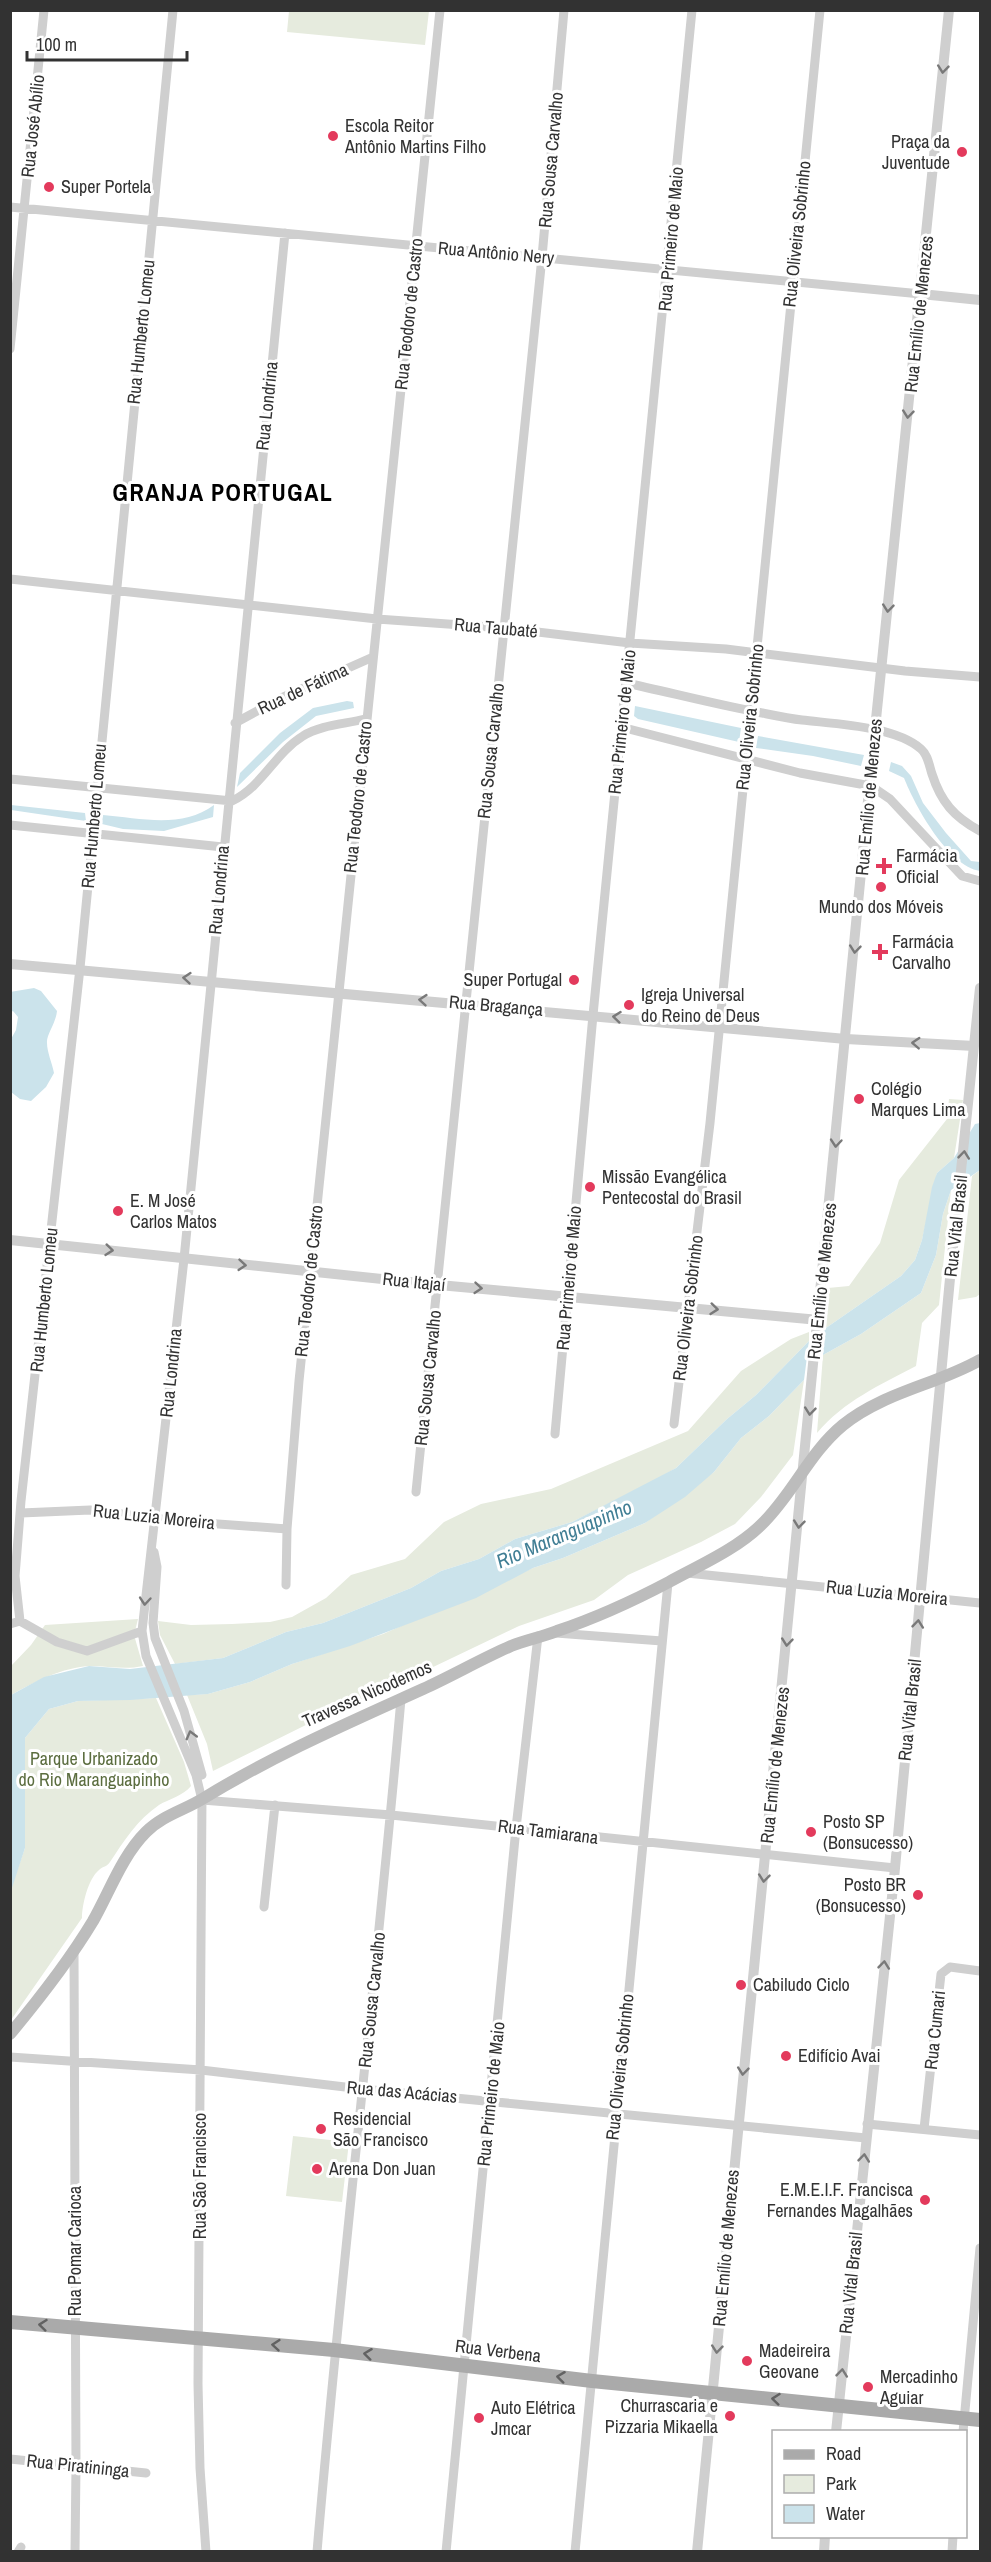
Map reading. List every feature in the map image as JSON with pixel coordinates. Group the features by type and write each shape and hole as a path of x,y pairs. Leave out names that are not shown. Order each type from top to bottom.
{"main road":[{"name":"Travessa Nicodemos","path":"10,2034 74,1951 95,1917 112,1881 146,1832 177,1810 202,1800 227,1782 288,1750 509,1647 626,1605 746,1539 778,1506 805,1466 842,1426 862,1412 906,1390 952,1375 981,1360"},
{"name":"Rua Verbena","path":"10,2322 334,2350 592,2381 839,2406 964,2425 981,2420"}],"street":[{"name":"Rua José Abílio","path":"10,350 44,10"},
{"name":"Rua Humberto Lomeu","path":"15,1623 14,1564 80,968 173,10"},
{"name":"Rua Teodoro de Castro","path":"286,1585 287,1529 338,992 440,10"},
{"name":"Rua Sousa Carvalho","path":"416,1492 439,1285 465,1004 542,257 564,10"},
{"name":"Rua Primeiro de Maio","path":"555,1434 593,1015 692,10"},
{"name":"Rua Oliveira Sobrinho","path":"674,1424 720,1028 820,10"},
{"name":"Rua Emílio de Menezes","path":"697,2552 737,2124 805,1466 875,729 949,10"},
{"name":"Rua Antônio Nery","path":"10,207 981,300"},
{"name":"Rua Londrina","path":"153,1546 285,233"},
{"name":"Rua Taubaté","path":"10,579 248,603 377,619 504,628 630,643 726,650 981,677"},
{"name":"Rua de Fátima","path":"235,723 283,697 373,657"},
{"path":"626,683 800,720 875,729 921,748 927,757 939,794 948,809 964,822 981,831"},
{"path":"10,779 227,801 240,797 257,783 303,736 318,729 366,719"},
{"path":"621,727 745,760 871,786 890,799 962,876 981,881"},
{"path":"10,825 223,847"},
{"name":"Rua Bragança","path":"10,964 80,968 846,1039 977,1045"},
{"name":"Rua Vital Brasil","path":"836,2430 895,1868 981,988"},
{"name":"Rua Itajaí","path":"10,1240 439,1285 689,1306 819,1320"},
{"path":"10,1500 21,1501"},
{"name":"Rua Luzia Moreira","path":"21,1514 90,1510 287,1529"},
{"path":"153,1546 148,1568 142,1630 146,1656 196,1775 202,1800"},
{"path":"153,1546 157,1567 153,1623 160,1650 184,1711 202,1778 202,1800"},
{"name":"Rua Luzia Moreira","path":"686,1572 981,1603"},
{"name":"Rua Oliveira Sobrinho","path":"574,2552 668,1582"},
{"path":"15,1623 57,1642 87,1651 142,1630"},
{"path":"553,1633 662,1641"},
{"name":"Rua Primeiro de Maio","path":"446,2552 516,1828 538,1636"},
{"name":"Rua Sousa Carvalho","path":"317,2552 334,2350 391,1815 401,1699"},
{"name":"Rua Tamiarana","path":"202,1800 391,1815 895,1868"},
{"name":"Rua São Francisco","path":"202,1800 199,2338 200,2468 206,2552"},
{"path":"264,1907 275,1805"},
{"name":"Rua Pomar Carioca","path":"74,1951 76,2060 75,2552"},
{"name":"Rua Cumari","path":"924,2129 941,1974 950,1967 981,1971"},
{"name":"Rua das Acácias","path":"10,2057 201,2070 362,2089 866,2138"},
{"path":"867,2124 981,2135"},
{"path":"964,2425 981,2247"},
{"name":"Rua Piratininga","path":"10,2459 146,2473"}],"green space":[{"path":"289,11 429,11 425,45 287,32"},
{"path":"949,1099 963,1100 954,1158 937,1173 922,1240 915,1260 901,1276 823,1330 828,1288 849,1286 880,1243 899,1180 947,1119"},
{"path":"980,1170 980,1294 976,1297 958,1300 972,1176"},
{"path":"951,1190 939,1305 922,1323 916,1366 851,1403 817,1433 823,1355 861,1334 921,1293 936,1255 943,1214"},
{"path":"809,1332 809,1341 756,1395 727,1419 676,1468 572,1522 515,1539 479,1559 441,1571 411,1588 323,1623 286,1632 223,1658 175,1664 160,1635 158,1621 191,1625 232,1624 270,1622 292,1617 326,1598 351,1575 405,1559 444,1522 481,1504 551,1489 688,1431 741,1371 791,1339"},
{"path":"804,1380 793,1455 761,1497 735,1524 628,1575 594,1600 519,1626 406,1680 332,1712 213,1771 207,1744 187,1695 208,1694 250,1682 292,1664 383,1634 533,1568 563,1558 645,1523 714,1472 741,1438 769,1416"},
{"name":"Parque Urbanizado do Rio Maranguapinho","path":"138,1619 134,1635 143,1666 123,1668 91,1666 70,1669 49,1676 11,1695 11,1666 31,1645 45,1625"},
{"name":"Parque Urbanizado do Rio Maranguapinho","path":"156,1698 184,1762 191,1786 144,1817 109,1864 95,1874 86,1892 82,1918 11,2020 10,1891 25,1848 25,1738 49,1709 78,1701"},
{"name":"Arena Don Juan","path":"293,2136 349,2142 342,2202 286,2196"}],"water":[{"path":"347,701 353,702 354,708 316,716 283,742 237,787 240,773 280,733 313,708"},
{"path":"635,706 741,728 739,742 638,719 634,716"},
{"path":"758,736 864,755 861,766 756,748"},
{"path":"891,762 902,766 911,776 923,803 971,861 980,862 980,871 968,867 945,847 924,818 904,778 889,771"},
{"path":"11,805 85,813 86,821 11,810"},
{"path":"214,805 213,817 164,831 123,829 102,824 103,815 175,820 202,812"},
{"path":"34,988 41,991 57,1011 47,1040 54,1073 46,1087 31,1101 20,1099 11,1092 11,1039 16,1030 18,1017 13,1011 11,1012 10,992"},
{"path":"980,1123 980,1170 951,1190 943,1214 936,1255 921,1293 861,1334 823,1355 823,1330 901,1276 915,1260 922,1240 932,1187 937,1173 954,1158 975,1124"},
{"name":"Rio Maranguapinho","path":"809,1341 804,1380 769,1416 741,1438 714,1472 685,1497 645,1523 563,1558 533,1568 476,1598 350,1646 292,1664 250,1682 208,1694 78,1701 49,1709 25,1738 25,1848 11,1891 11,1695 44,1677 89,1666 130,1669 223,1658 286,1632 323,1623 411,1588 441,1571 479,1559 515,1539 572,1522 676,1468 727,1419 756,1395"}],"place":[{"name":"Escola Reitor Antônio Martins Filho","path":"333,136"},
{"name":"Praça da Juventude","path":"962,152"},
{"name":"Super Portela","path":"49,187"},
{"name":"Farmácia Oficial","path":"884,866"},
{"name":"Mundo dos Móveis","path":"881,887"},
{"name":"Farmácia Carvalho","path":"880,952"},
{"name":"Super Portugal","path":"574,980"},
{"name":"Igreja Universal do Reino de Deus","path":"629,1005"},
{"name":"Colégio Marques Lima","path":"859,1099"},
{"name":"Missão Evangélica Pentecostal do Brasil","path":"590,1187"},
{"name":"E. M José Carlos Matos","path":"118,1211"},
{"name":"Posto SP (Bonsucesso)","path":"811,1832"},
{"name":"Posto BR (Bonsucesso)","path":"918,1895"},
{"name":"Cabiludo Ciclo","path":"741,1985"},
{"name":"Edifício Avai","path":"786,2056"},
{"name":"Residencial São Francisco","path":"321,2129"},
{"name":"Arena Don Juan","path":"317,2169"},
{"name":"E.M.E.I.F. Francisca Fernandes Magalhães","path":"925,2200"},
{"name":"Madeireira Geovane","path":"747,2361"},
{"name":"Mercadinho Aguiar","path":"868,2387"},
{"name":"Churrascaria e Pizzaria Mikaella","path":"730,2416"},
{"name":"Auto Elétrica Jmcar","path":"479,2418"}],"district":[{"name":"GRANJA PORTUGAL","path":"223,493"}]}
